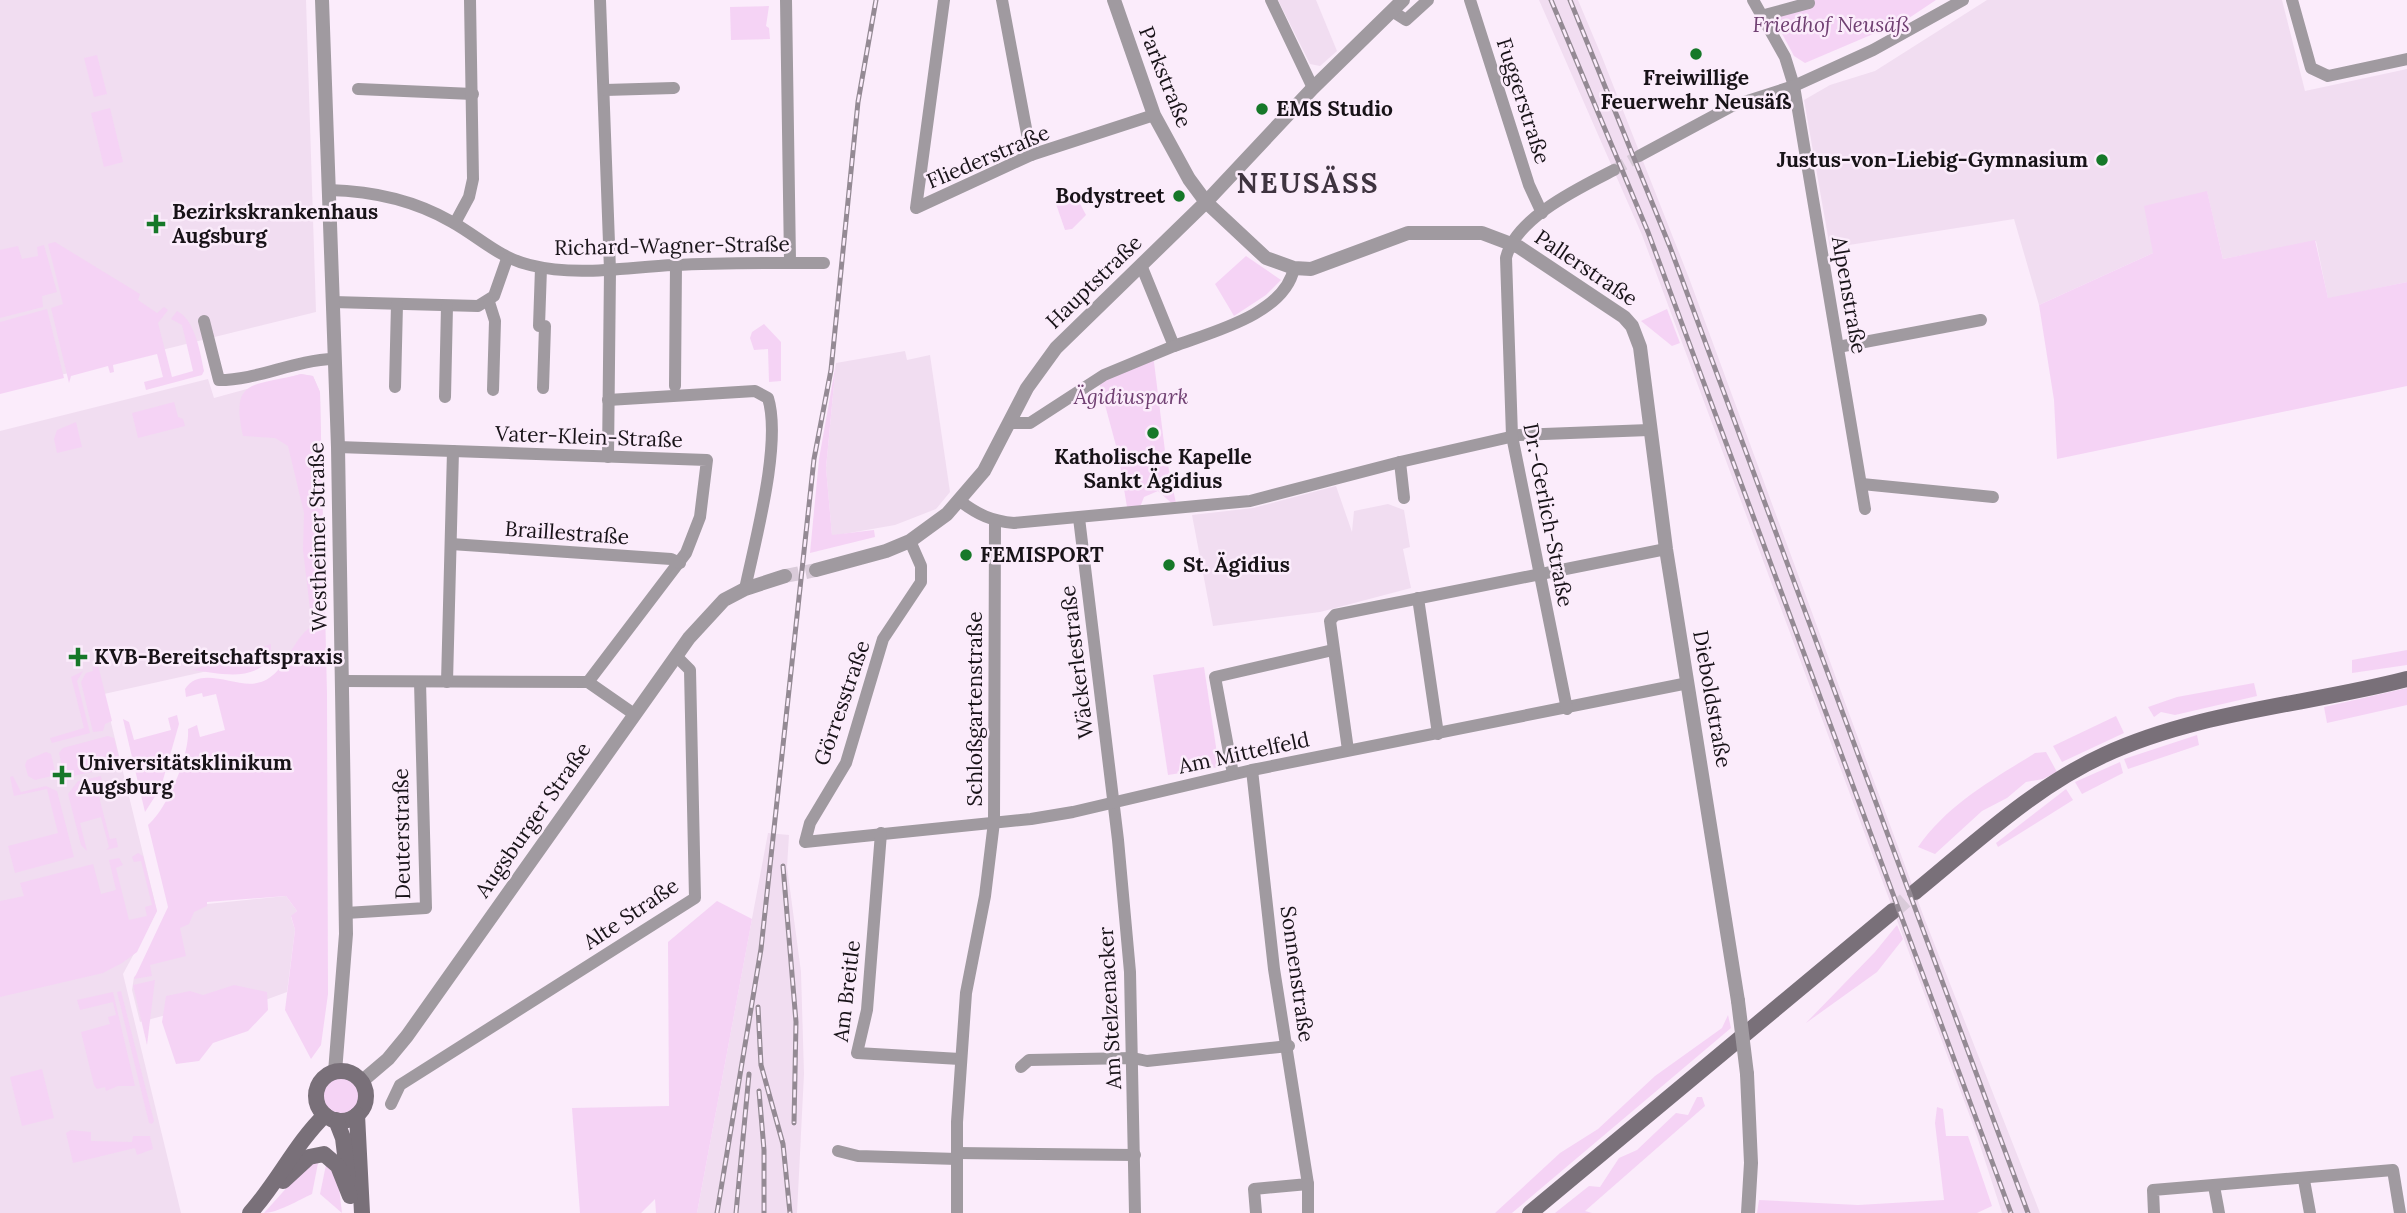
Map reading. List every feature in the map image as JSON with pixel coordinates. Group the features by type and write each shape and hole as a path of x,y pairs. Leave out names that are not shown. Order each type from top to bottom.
{"main road":[{"path":"1915,892 2049,787 2102,755 2165,732 2217,719 2407,679"},
{"path":"1530,1213 1893,911"},
{"path":"351,1205 343,1138 326,1112 320,1082 335,1072 348,1072 361,1082 365,1101 357,1115 362,1213"},
{"path":"326,1112 357,1115"},
{"path":"268,1194 306,1134 326,1112"},
{"path":"250,1213 268,1194 317,1153 324,1154 338,1166 351,1205"}],"street":[{"name":"Westheimer Straße","path":"322,0 338,447 346,913 344,985 335,1072"},
{"path":"454,223 469,197 473,179 470,0"},
{"path":"600,0 610,270 608,457"},
{"path":"786,0 790,261"},
{"name":"Fliederstraße","path":"944,0 916,208 1031,155 1154,115"},
{"path":"1002,0 1031,155"},
{"name":"Parkstraße","path":"1114,0 1154,115 1189,179 1206,202 1258,253 1274,262 1294,268"},
{"path":"1271,0 1313,89"},
{"path":"1398,5 1405,20 1427,0"},
{"name":"Fuggerstraße","path":"1470,0 1529,185 1542,212"},
{"name":"Alpenstraße","path":"1753,0 1785,57 1794,86 1865,509"},
{"path":"1639,156 1732,106 1794,86 1909,32 1963,0"},
{"path":"2292,0 2311,68 2319,74 2328,76 2407,59"},
{"path":"1761,16 1809,3"},
{"name":"Hauptstraße","path":"816,570 881,553 910,541 936,525 984,471 1046,360 1206,202 1313,89 1398,5"},
{"path":"605,90 674,88"},
{"path":"358,89 473,94"},
{"path":"1510,243 1519,230 1542,212 1614,170"},
{"name":"Richard-Wagner-Straße","path":"329,190 359,191 409,202 454,223 508,259 541,268 610,270 676,264 790,261 824,263"},
{"name":"Pallerstraße","path":"1294,268 1321,267 1394,237 1416,232 1482,233 1510,243 1624,317 1635,331"},
{"name":"Dr.-Gerlich-Straße","path":"1510,243 1505,267 1511,436 1567,709"},
{"path":"333,302 478,306 489,302 508,259"},
{"path":"675,386 676,264"},
{"path":"1140,265 1174,346"},
{"path":"541,268 539,326 545,326 543,388"},
{"path":"1009,424 1030,422 1104,375 1244,320 1286,289 1294,268"},
{"path":"489,302 495,321 493,390"},
{"path":"395,387 397,304"},
{"path":"445,397 447,306"},
{"path":"1838,346 1981,320"},
{"path":"204,321 219,380 236,380 307,361 334,359"},
{"name":"Dieboldstraße","path":"1635,331 1640,347 1666,548 1738,1002 1747,1074 1752,1163 1748,1213"},
{"path":"608,400 755,391 766,395 772,426 767,472 747,581 785,576"},
{"path":"960,501 977,514 995,521 1014,523 1250,501 1511,436 1649,430"},
{"name":"Vater-Klein-Straße","path":"338,447 707,460 697,527 680,563 588,682"},
{"path":"447,682 453,451"},
{"path":"1399,462 1404,498"},
{"path":"1862,484 1993,497"},
{"name":"Wäckerlestraße","path":"1079,518 1113,802"},
{"name":"Schloßgartenstraße","path":"960,1059 972,950 985,897 994,822 995,521"},
{"name":"Görresstraße","path":"805,842 810,823 846,763 883,639 921,582 921,566 910,541"},
{"name":"Braillestraße","path":"451,544 671,559 680,563"},
{"path":"1348,750 1330,621 1335,615 1666,548"},
{"name":"Augsburger Straße","path":"361,1082 388,1059 407,1036 676,656 712,611 747,581"},
{"path":"1418,598 1438,734"},
{"path":"1233,774 1215,677 1333,650"},
{"name":"Alte Straße","path":"391,1104 400,1085 695,898 690,670 676,656"},
{"path":"342,681 588,682 634,714"},
{"name":"Deuterstraße","path":"346,913 426,908 421,682"},
{"name":"Am Mittelfeld","path":"805,842 1031,819 1348,750 1567,709 1688,683"},
{"name":"Sonnenstraße","path":"1252,770 1274,969 1289,1046 1308,1184 1308,1213"},
{"name":"Am Stelzenacker","path":"1113,802 1130,972 1135,1213"},
{"name":"Am Breitle","path":"881,833 867,1010 857,1053 960,1059"},
{"path":"1021,1068 1029,1060 1133,1058 1147,1061 1205,1057 1289,1046"},
{"path":"957,1213 960,1059"},
{"path":"838,1152 858,1156 1135,1155"},
{"path":"2154,1213 2153,1190 2304,1180 2393,1170 2400,1213"},
{"path":"2304,1180 2309,1213"},
{"path":"1256,1213 1254,1189 1308,1184"},
{"path":"2214,1186 2219,1213"}],"shaded area":[{"name":"Bezirkskrankenhaus Augsburg","path":"0,0 306,0 316,312 0,390"},
{"path":"1278,0 1316,0 1337,51 1320,66 1310,64"},
{"path":"1539,0 1578,0 1602,57 1689,278 1925,920 2040,1213 2002,1213 1975,1130 1642,235"},
{"path":"1987,0 2282,0 2305,91 2407,69 2407,282 2328,299 2316,241 2223,259 2207,192 2153,253 2039,305 2014,219 1830,248 1804,100 1830,85 1875,71"},
{"path":"905,351 907,360 930,355 950,492 936,509 895,525 832,536 826,468 836,363"},
{"name":"Universitätsklinikum Augsburg","path":"301,374 313,376 320,392 325,649 271,657 104,694 157,911 123,974 181,1213 0,1213 0,431 208,379 214,398"},
{"path":"1336,486 1352,532 1354,511 1388,504 1404,510 1410,547 1403,549 1411,588 1320,612 1213,626 1192,515 1253,508"},
{"path":"768,833 789,835 787,867 801,972 804,1074 797,1213 697,1213"},
{"path":"286,896 297,911 291,917 295,930 287,992 260,1002 256,991 140,1022 132,990 134,977 148,964 178,907"}],"green space":[{"name":"Friedhof Neusäß","path":"1810,0 1936,0 1906,20 1805,63 1794,56 1773,17"},
{"path":"769,6 766,26 769,28 770,39 731,40 730,7"},
{"path":"97,55 107,94 94,97 84,58"},
{"path":"110,108 123,162 104,167 91,113"},
{"path":"2207,191 2223,259 2315,240 2328,298 2407,282 2407,386 2057,459 2054,400 2039,305 2153,253 2144,206"},
{"path":"1067,197 1069,200 1077,198 1086,215 1072,229 1065,230 1055,201"},
{"path":"55,242 140,294 138,300 157,313 164,307 168,310 158,323 172,377 193,371 182,325 171,319 177,311 183,315 196,337 204,371 202,375 146,390 144,382 163,377 157,354 113,365 114,372 110,373 108,366 71,376 69,383 51,308 63,304 48,244"},
{"path":"44,245 57,292 42,296 43,307 0,318 0,250 18,246 22,259 38,256 37,247"},
{"path":"1246,256 1281,280 1266,295 1234,316 1215,284"},
{"path":"47,309 64,378 0,394 0,322"},
{"path":"1667,309 1680,343 1672,346 1641,321"},
{"path":"764,324 781,342 781,381 769,382 768,349 754,350 750,338 752,332"},
{"name":"Ägidiuspark","path":"1153,354 1165,451 1177,508 1158,491 1144,497 1138,512 1128,513 1118,453 1098,379"},
{"path":"836,363 826,468 832,535 874,530 875,537 810,553 819,459"},
{"path":"301,374 313,376 320,392 327,694 328,994 321,1045 311,1059 285,1010 295,930 291,916 297,911 286,896 207,902 207,906 194,912 189,924 180,928 186,956 150,965 152,976 134,979 168,907 148,825 163,807 176,781 188,740 188,729 197,725 200,737 225,730 216,694 203,697 202,693 186,697 185,689 192,682 209,678 248,684 266,680 281,666 304,632 312,626 303,550 304,513 288,446 275,438 243,436 240,417 240,403 249,388"},
{"path":"174,402 178,417 183,419 185,426 138,438 132,413"},
{"path":"76,422 82,447 57,453 54,439 57,430"},
{"path":"271,644 271,657 255,670 224,674 192,670"},
{"path":"2407,650 2407,665 2352,673 2352,660"},
{"path":"98,665 112,721 105,724 103,731 93,732 81,682 86,673 93,671 92,667"},
{"path":"1204,667 1219,767 1168,775 1153,675"},
{"path":"83,671 77,681 90,733 52,743 50,738 84,728 71,677"},
{"path":"2254,683 2257,696 2175,715 2161,712 2154,717 2148,707 2177,697"},
{"path":"2407,688 2407,705 2327,723 2324,707"},
{"path":"177,715 179,724 161,787 145,812 123,719 129,722 134,740 171,730 168,718"},
{"path":"2116,716 2124,733 2062,762 2053,746"},
{"path":"2197,735 2199,745 2128,769 2124,759"},
{"path":"108,736 114,738 120,762 115,766 70,777 64,775 59,753 63,748"},
{"path":"46,752 51,754 56,775 35,780 28,776 25,765 27,760"},
{"path":"2046,752 2057,772 2043,779 2026,782 2007,798 1982,811 1935,854 1918,847 1957,805 2035,753"},
{"path":"2120,762 2123,773 2082,794 2075,782"},
{"path":"13,776 21,792 46,786 57,791 74,857 15,873 8,846 58,833 47,789 14,796 10,777"},
{"path":"101,776 103,787 97,789 110,839 116,838 118,847 106,850 109,847 101,817 80,823 87,851 81,845 68,794 78,781"},
{"path":"2066,789 2073,800 1998,847 1996,843"},
{"path":"138,853 143,856 157,911 137,952 103,973 0,997 0,901 24,896 20,883 93,864 101,894 116,890 109,860 119,858 123,865 116,868 129,920 147,916 145,907 152,905 141,861 134,862 132,857"},
{"path":"717,901 752,919 697,1213 656,1213 655,1199 641,1213 580,1213 572,1108 669,1106 668,942"},
{"path":"1897,925 1903,939 1877,972 1806,1023 1875,952"},
{"path":"155,980 147,1045 133,985"},
{"path":"234,985 267,992 268,1010 248,1031 213,1043 199,1061 176,1064 162,1022 166,996 190,991 203,995"},
{"path":"121,991 154,1121 152,1124 149,1123 117,992"},
{"path":"113,992 135,1086 118,1086 106,1091 105,1087 97,1089 94,1085 81,1032 110,1024 108,1017 116,1015 113,1002 80,1010 77,1000"},
{"path":"1728,1015 1731,1028 1512,1213 1495,1213 1560,1153 1598,1129 1655,1076 1722,1028"},
{"path":"42,1069 54,1118 22,1126 10,1077"},
{"path":"341,1077 355,1082 360,1096 355,1110 341,1115 327,1110 322,1096 327,1082"},
{"path":"1697,1097 1702,1097 1705,1106 1585,1211 1592,1213 1555,1213 1589,1186 1600,1187 1619,1158 1637,1150 1676,1113 1688,1115"},
{"path":"1937,1107 1943,1109 1946,1136 1968,1136 1992,1206 1977,1213 1757,1213 1759,1200 1858,1205 1944,1200 1935,1123"},
{"path":"71,1130 91,1132 91,1141 132,1142 133,1136 150,1136 153,1149 137,1155 135,1148 73,1163 66,1133"},
{"path":"319,1158 312,1194 281,1209 264,1213 308,1164"},
{"path":"327,1160 338,1179 342,1213 320,1194"}],"tunnel":[{"path":"1614,170 1639,156"},
{"path":"785,576 816,570"},
{"path":"1893,911 1915,892"}],"railway":[{"path":"717,1213 761,949 814,459 831,370 858,102 876,0"},
{"path":"1551,0 1648,232 2011,1213"},
{"path":"1570,0 1670,247 2028,1213"},
{"path":"783,866 796,1022 794,1123"},
{"path":"758,1007 761,1065 783,1144 790,1213"},
{"path":"736,1213 749,1074"},
{"path":"759,1091 764,1150 764,1213"}],"place":[{"name":"Freiwillige Feuerwehr Neusäß","path":"1696,54"},
{"name":"EMS Studio","path":"1262,109"},
{"name":"Justus-von-Liebig-Gymnasium","path":"2102,160"},
{"name":"Bodystreet","path":"1179,196"},
{"name":"Bezirkskrankenhaus Augsburg","path":"156,224"},
{"name":"Katholische Kapelle Sankt Ägidius","path":"1153,433"},
{"name":"FEMISPORT","path":"966,555"},
{"name":"St. Ägidius","path":"1169,565"},
{"name":"KVB-Bereitschaftspraxis","path":"78,657"},
{"name":"Universitätsklinikum Augsburg","path":"62,775"}],"district":[{"name":"NEUSÄSS","path":"1308,183"}]}
